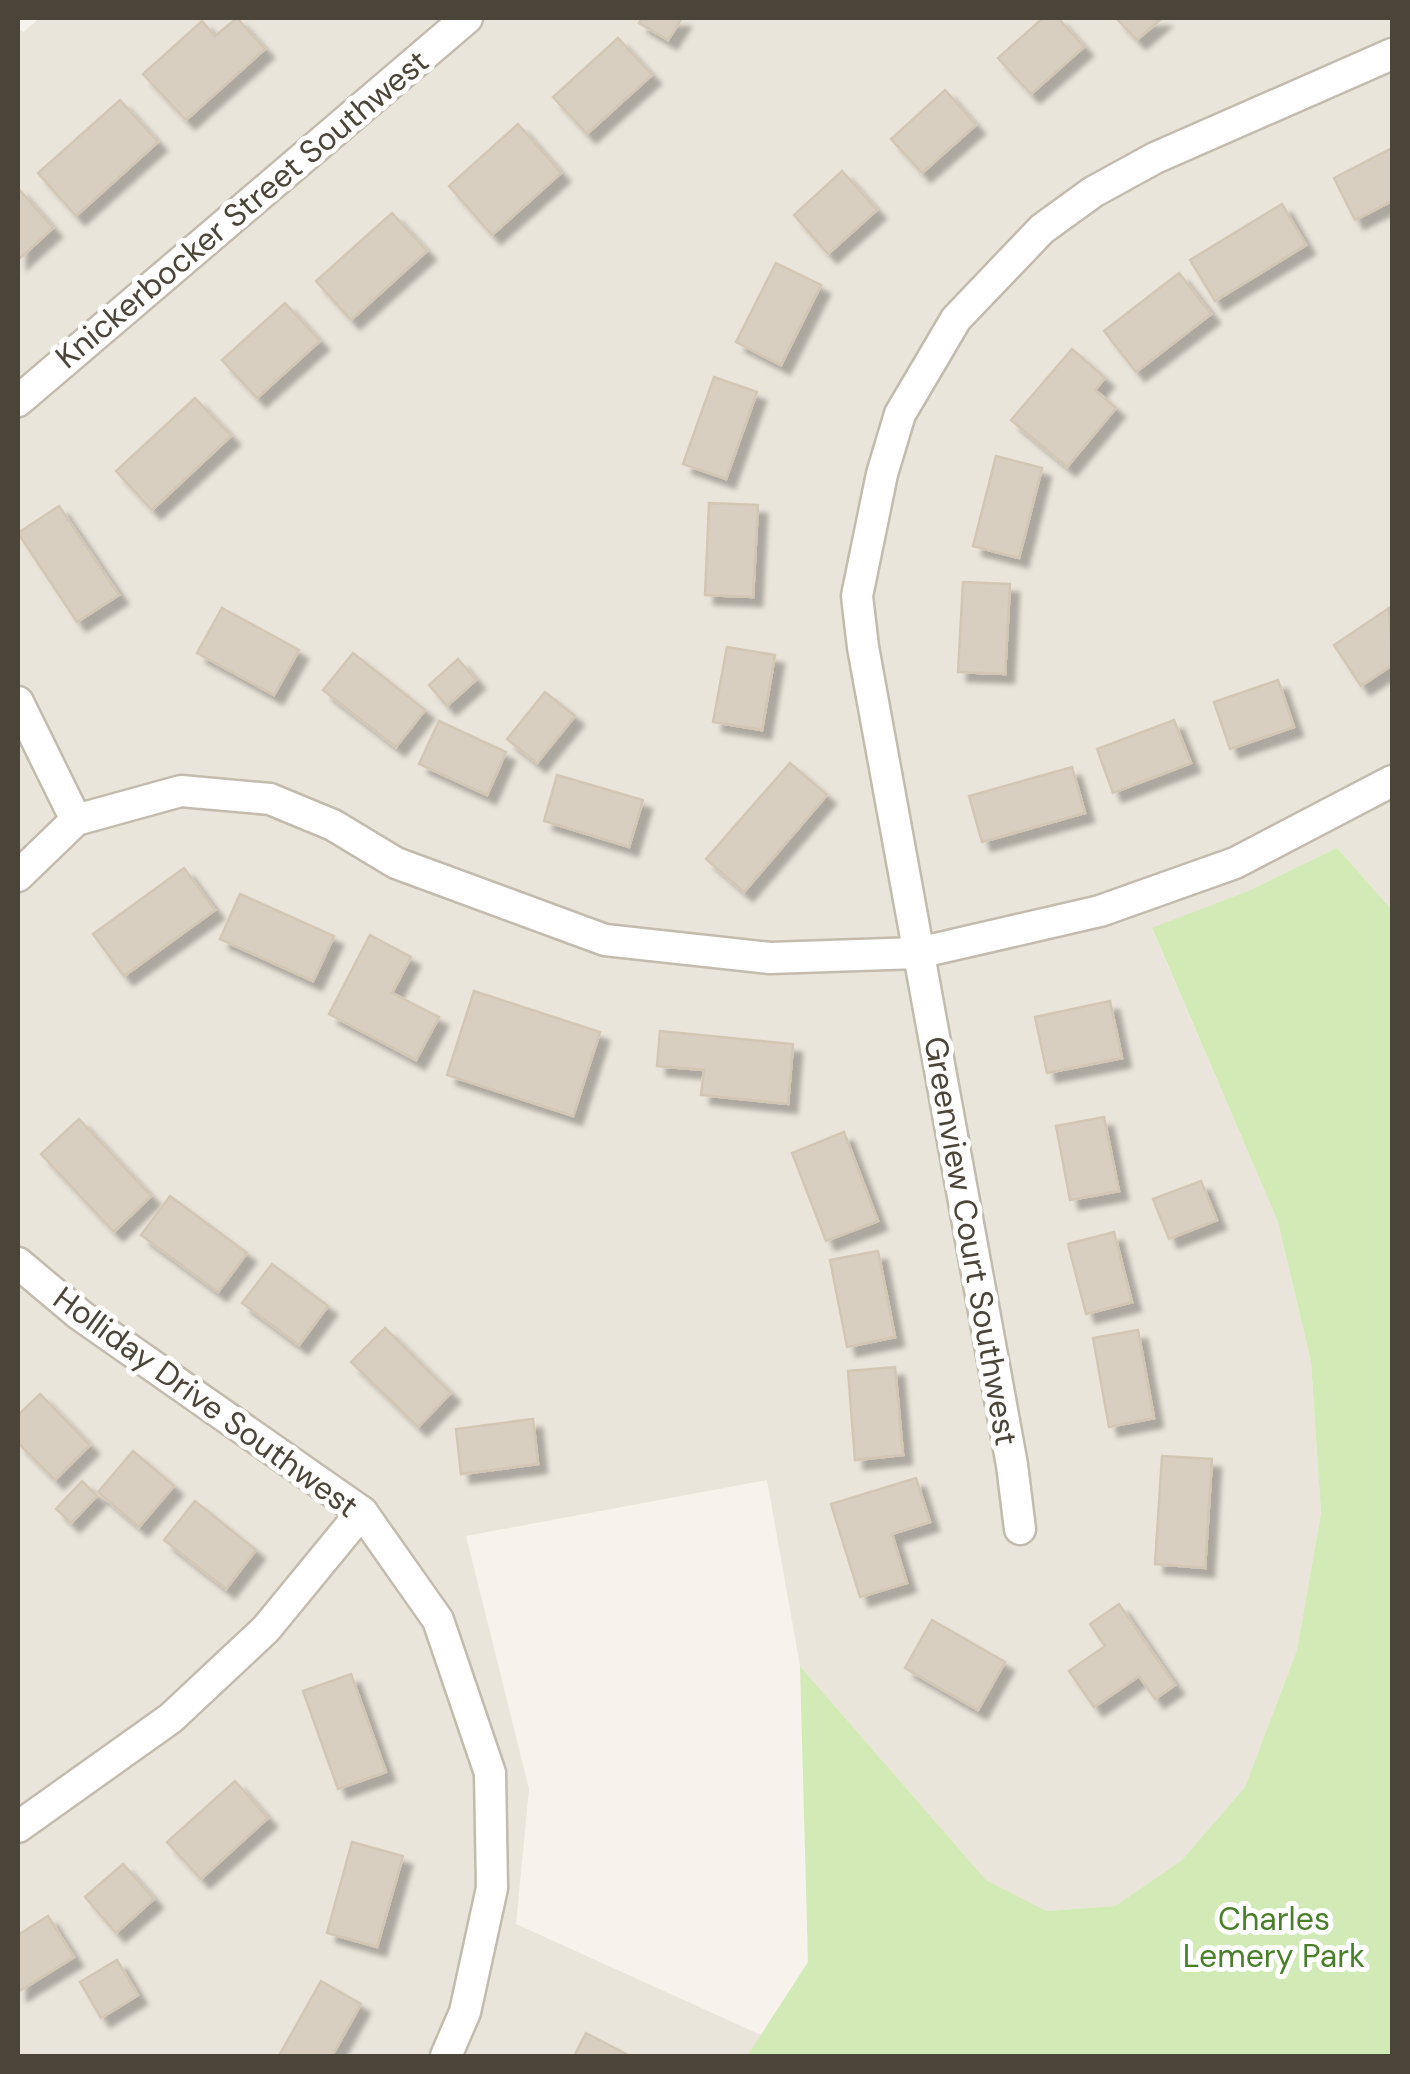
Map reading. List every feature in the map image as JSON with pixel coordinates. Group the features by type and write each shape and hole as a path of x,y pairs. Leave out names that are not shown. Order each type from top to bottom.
{"street":[{"name":"Knickerbocker Street Southwest","path":"18,401 467,18"},
{"name":"Greenview Court Southwest","path":"1020,1530 1012,1465 857,596 900,414 956,318 1042,229 1093,192 1172,151 1392,54"},
{"path":"18,702 76,820"},
{"path":"18,876 76,820 181,791 270,799 334,825 396,863 605,940 770,958 918,953 1100,911 1235,863 1392,781"},
{"name":"Holliday Drive Southwest","path":"18,1263 80,1315 362,1512 438,1620 490,1772 492,1888 464,2012 446,2056"},
{"path":"18,1828 171,1718 266,1628 362,1512"}],"shaded area":[{"path":"40,18 1392,18 1392,910 1337,848 1248,891 1152,929 1278,1222 1311,1362 1321,1513 1297,1650 1245,1787 1181,1861 1115,1906 1047,1911 986,1880 800,1666 767,1480 466,1536 529,1789 516,1924 761,2035 747,2056 18,2056 18,28 23,32"}],"green space":[{"name":"Charles Lemery Park","path":"1337,848 1392,910 1392,2056 747,2056 808,1962 800,1666 986,1880 1047,1911 1115,1906 1181,1861 1245,1787 1297,1650 1321,1513 1311,1362 1278,1222 1152,928 1248,891"}],"building":[{"path":"237,18 265,49 186,120 143,74 202,21 215,36"},
{"path":"642,18 682,18 668,40 639,23"},
{"path":"1043,18 1058,18 1084,47 1031,94 998,58"},
{"path":"1116,18 1162,18 1137,40"},
{"path":"618,38 652,75 587,134 553,97"},
{"path":"945,90 976,125 922,173 891,139"},
{"path":"120,100 158,142 76,216 38,173"},
{"path":"518,124 561,173 492,235 449,186"},
{"path":"1392,148 1392,201 1355,220 1334,178"},
{"path":"842,171 877,210 828,254 794,215"},
{"path":"18,188 53,228 18,260"},
{"path":"1282,204 1306,245 1215,301 1190,260"},
{"path":"392,213 427,251 351,320 316,281"},
{"path":"776,263 821,285 781,365 736,342"},
{"path":"1179,273 1211,314 1136,372 1104,331"},
{"path":"285,303 320,341 257,398 222,360"},
{"path":"1072,349 1105,378 1095,390 1116,408 1067,467 1011,420"},
{"path":"714,377 757,392 726,479 683,464"},
{"path":"195,398 231,436 152,510 116,471"},
{"path":"996,456 1042,468 1019,558 973,546"},
{"path":"709,503 758,505 753,597 705,595"},
{"path":"59,506 119,595 77,622 18,533"},
{"path":"963,582 1010,584 1005,674 958,672"},
{"path":"222,608 299,650 274,695 197,653"},
{"path":"1389,608 1392,665 1361,686 1334,645"},
{"path":"727,647 775,655 762,730 713,722"},
{"path":"353,653 425,710 396,747 323,690"},
{"path":"458,659 476,680 447,706 429,685"},
{"path":"1278,680 1294,727 1230,749 1214,702"},
{"path":"545,692 575,716 537,763 507,739"},
{"path":"1174,720 1191,763 1113,793 1097,749"},
{"path":"439,721 506,752 487,795 419,764"},
{"path":"790,763 827,795 744,892 706,859"},
{"path":"1072,767 1085,813 982,842 969,796"},
{"path":"557,775 643,800 629,847 544,821"},
{"path":"184,868 215,910 124,976 93,934"},
{"path":"240,894 334,936 313,981 220,939"},
{"path":"370,935 411,957 392,993 439,1017 416,1060 329,1014"},
{"path":"474,991 600,1032 573,1116 447,1075"},
{"path":"1110,1001 1122,1058 1047,1073 1035,1017"},
{"path":"660,1031 793,1044 788,1104 701,1095 704,1070 657,1066"},
{"path":"1104,1117 1119,1191 1070,1200 1056,1126"},
{"path":"79,1119 151,1196 114,1232 41,1154"},
{"path":"844,1132 878,1221 826,1241 792,1153"},
{"path":"1201,1181 1217,1220 1169,1239 1153,1199"},
{"path":"170,1196 247,1253 218,1292 141,1235"},
{"path":"1114,1232 1132,1302 1086,1314 1068,1244"},
{"path":"878,1251 895,1337 847,1347 830,1260"},
{"path":"272,1264 328,1306 299,1345 242,1303"},
{"path":"385,1328 451,1393 418,1427 351,1362"},
{"path":"1138,1330 1154,1418 1109,1427 1093,1338"},
{"path":"895,1367 903,1455 855,1460 848,1371"},
{"path":"40,1394 90,1445 55,1480 18,1443 18,1415"},
{"path":"533,1419 538,1464 461,1474 456,1429"},
{"path":"133,1451 174,1486 139,1527 98,1492"},
{"path":"1162,1456 1212,1459 1205,1568 1155,1564"},
{"path":"916,1478 930,1522 892,1534 907,1583 860,1597 831,1504"},
{"path":"82,1481 97,1496 71,1523 56,1509"},
{"path":"195,1501 256,1550 226,1589 164,1540"},
{"path":"1119,1604 1175,1685 1155,1699 1139,1676 1094,1707 1069,1671 1105,1646 1090,1624"},
{"path":"932,1620 1005,1662 978,1710 905,1668"},
{"path":"351,1674 386,1772 338,1789 303,1691"},
{"path":"235,1781 268,1818 201,1879 167,1842"},
{"path":"352,1842 403,1856 377,1947 327,1933"},
{"path":"123,1864 154,1899 116,1933 85,1897"},
{"path":"48,1916 74,1957 18,1992 18,1935"},
{"path":"117,1960 138,1995 101,2018 80,1982"},
{"path":"321,1981 361,2004 332,2056 280,2054"},
{"path":"586,2033 630,2056 574,2056"}]}
